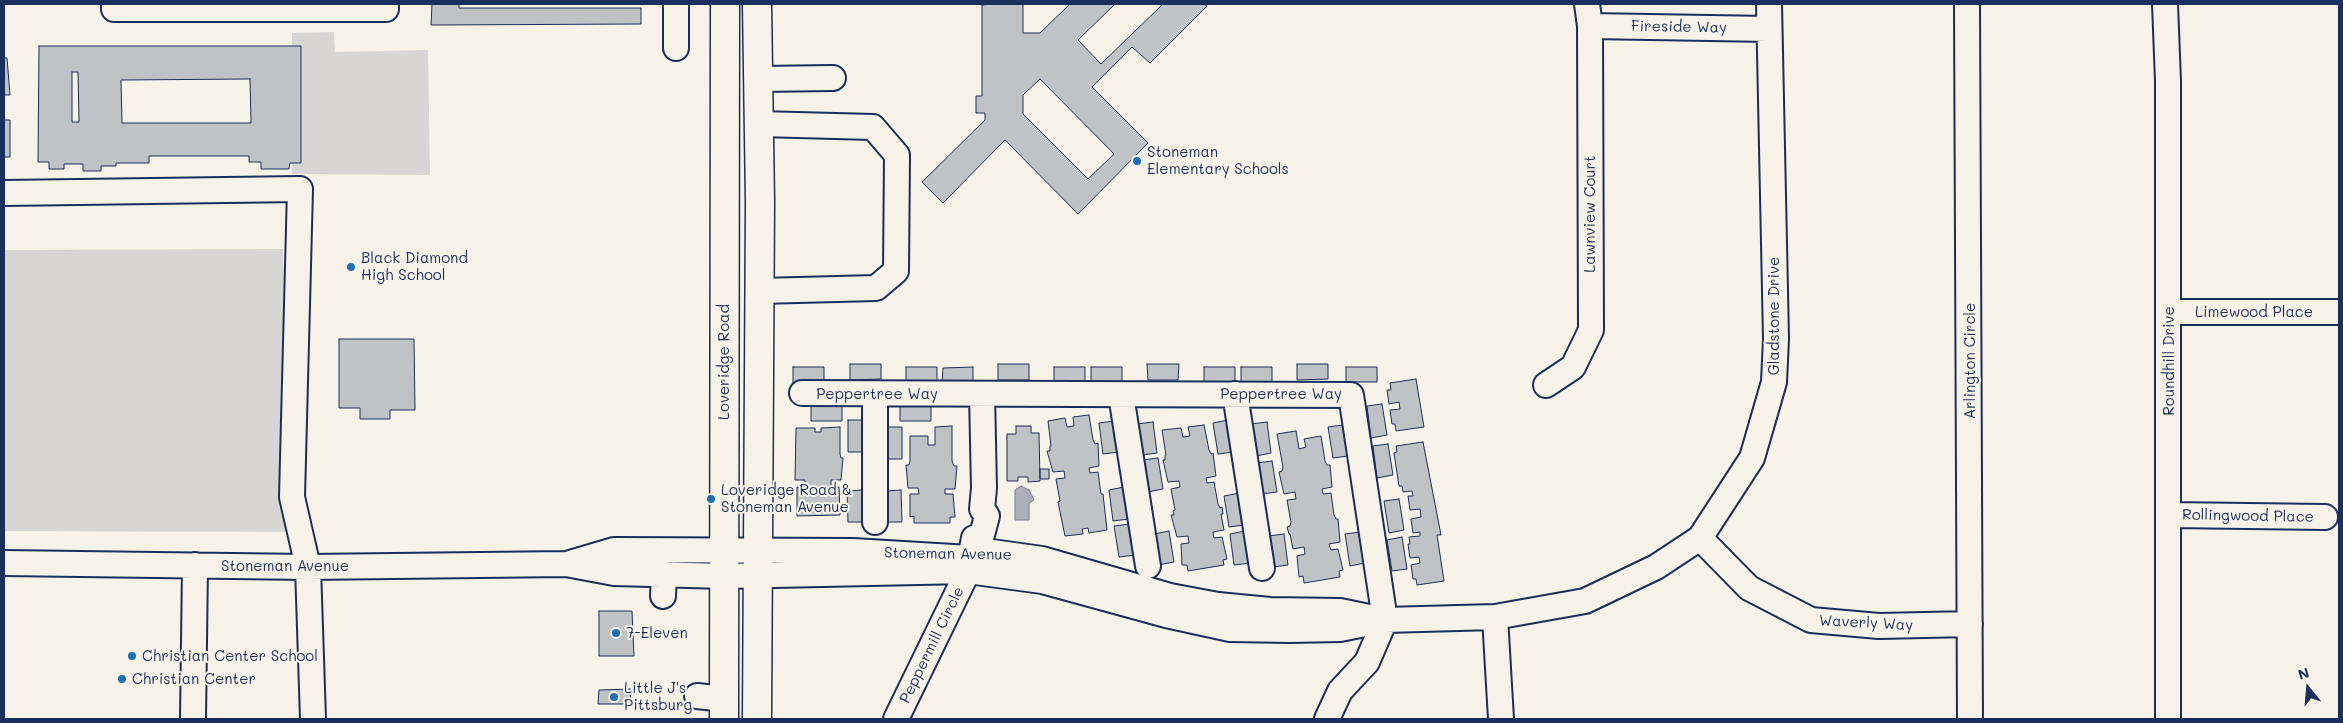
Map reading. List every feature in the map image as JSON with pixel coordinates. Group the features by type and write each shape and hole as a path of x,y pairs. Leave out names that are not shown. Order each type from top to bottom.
{"main road":[{"name":"Loveridge Road","path":"724,709 726,4"},
{"path":"757,4 760,291 758,719"}],"street":[{"path":"114,4 114,9 317,7 386,9 386,4"},
{"path":"676,4 676,48"},
{"name":"Gladstone Drive","path":"1495,617 1585,601 1656,567 1700,538 1752,458 1774,382 1776,339 1769,4"},
{"name":"Arlington Circle","path":"1967,4 1970,719"},
{"name":"Roundhill Drive","path":"2165,4 2168,81 2170,515 2168,719"},
{"name":"Fireside Way","path":"1588,15 1769,29"},
{"name":"Lawnview Court","path":"1546,385 1573,367 1591,330 1588,15"},
{"path":"758,79 833,78"},
{"path":"759,124 873,126 897,155 896,271 876,288 760,291"},
{"path":"4,192 300,188 292,497 308,566 313,719"},
{"name":"Limewood Place","path":"2168,312 2339,312"},
{"name":"Peppertree Way","path":"802,394 1351,395 1385,620"},
{"path":"875,394 875,522"},
{"path":"971,556 982,535 987,516 982,509 984,488 982,394"},
{"path":"1235,394 1262,568"},
{"path":"1121,395 1148,566"},
{"name":"Rollingwood Place","path":"2170,515 2325,517"},
{"name":"Waverly Way","path":"1700,538 1749,588 1811,620 1879,626 1970,624"},
{"name":"Stoneman Avenue","path":"566,564 614,550 725,563 759,563 853,551 971,556 992,552 1042,559 1170,596 1218,605 1270,610 1340,611 1385,620 1495,617"},
{"name":"Peppermill Circle","path":"896,719 971,556"},
{"name":"Stoneman Avenue","path":"4,563 308,566 566,564 664,585 725,563"},
{"path":"193,719 195,565"},
{"path":"1495,617 1501,719"},
{"path":"1327,719 1340,691 1367,662 1385,620"},
{"path":"697,696 724,709"}],"shaded area":[{"path":"334,32 335,52 428,50 430,175 292,174 292,33"},
{"path":"283,249 290,532 4,531 4,250"},
{"path":"1021,486 1029,490 1034,500 1029,503 1029,520 1015,520 1015,490"}],"building":[{"path":"432,4 459,4 459,8 641,8 641,24 431,25"},
{"path":"1023,4 1023,33 1040,33 1070,4 1115,4 1078,40 1101,64 1163,4 1204,4 1207,6 1150,63 1132,47 1092,87 1148,143 1078,214 1005,140 943,203 922,182 985,120 985,113 976,113 976,96 982,96 982,5","holes":["1040,79 1114,154 1088,179 1023,114 1023,95"]},
{"path":"39,46 301,46 301,163 290,163 289,169 261,169 261,162 249,162 249,156 149,156 149,163 116,163 116,166 101,166 101,171 83,171 83,164 64,164 64,169 49,169 49,162 38,162","holes":["72,72 78,72 79,122 72,122","250,79 251,123 122,123 121,80"]},
{"path":"4,58 7,58 10,95 4,95"},
{"path":"4,120 10,120 10,157 4,157"},
{"path":"339,339 414,339 415,410 390,410 390,419 360,419 360,408 339,408"},
{"path":"850,364 881,364 881,379 850,380"},
{"path":"998,364 1029,364 1029,380 998,380"},
{"path":"1147,364 1179,364 1178,380 1148,380"},
{"path":"1297,364 1328,364 1328,379 1297,380"},
{"path":"793,367 824,367 824,383 793,383"},
{"path":"906,367 937,367 937,383 906,383"},
{"path":"973,367 973,383 942,383 943,368"},
{"path":"1054,367 1085,367 1085,383 1054,383"},
{"path":"1091,367 1122,367 1122,383 1091,383"},
{"path":"1204,367 1235,367 1235,383 1204,383"},
{"path":"1241,367 1272,367 1272,383 1241,383"},
{"path":"1346,367 1377,367 1377,382 1346,382"},
{"path":"1416,379 1424,427 1396,431 1395,424 1392,424 1390,410 1400,409 1399,402 1389,404 1387,390 1391,390 1390,383"},
{"path":"1382,404 1387,435 1371,438 1367,406"},
{"path":"842,405 842,421 811,421 811,406"},
{"path":"900,405 931,405 931,421 900,421"},
{"path":"1089,415 1093,440 1095,444 1098,443 1099,466 1089,468 1090,473 1098,472 1101,494 1103,494 1107,530 1089,533 1088,528 1082,529 1083,534 1065,536 1058,502 1060,501 1056,479 1065,478 1064,471 1053,472 1047,451 1050,451 1051,446 1048,421 1065,418 1067,427 1074,426 1073,417"},
{"path":"848,420 863,420 864,452 848,452"},
{"path":"1228,420 1233,452 1218,454 1213,423"},
{"path":"1114,421 1119,452 1103,454 1099,423"},
{"path":"1153,422 1157,453 1142,455 1137,424"},
{"path":"1267,422 1271,453 1256,456 1251,424"},
{"path":"1204,425 1209,450 1211,454 1213,453 1216,476 1206,478 1207,483 1214,482 1218,504 1220,508 1222,507 1223,514 1221,514 1224,530 1213,532 1214,538 1222,537 1227,559 1223,560 1224,565 1188,571 1187,565 1182,565 1181,544 1189,543 1188,536 1177,537 1171,515 1174,515 1173,511 1175,510 1171,489 1180,487 1179,481 1168,482 1163,460 1165,460 1166,455 1162,430 1181,428 1183,437 1190,436 1188,427"},
{"path":"1343,425 1348,456 1333,458 1328,427"},
{"path":"952,426 952,461 954,466 957,466 955,489 945,489 945,494 953,494 955,517 950,517 950,523 914,523 914,516 910,517 910,494 919,494 918,488 908,488 906,465 909,465 910,461 910,436 928,436 928,445 935,445 935,427"},
{"path":"1016,426 1031,426 1031,433 1039,433 1040,481 1028,482 1028,477 1018,477 1018,481 1007,481 1007,434 1016,434"},
{"path":"840,427 840,454 841,458 843,458 841,480 831,480 831,487 839,487 840,515 797,516 797,487 805,487 805,480 795,480 796,428 815,428 815,432 821,432 821,428"},
{"path":"886,427 902,427 902,459 887,459"},
{"path":"1296,431 1299,449 1306,447 1304,439 1321,436 1325,461 1327,465 1330,465 1332,487 1322,489 1323,494 1331,493 1334,515 1338,519 1340,542 1329,544 1331,550 1338,549 1343,570 1339,571 1340,577 1304,583 1303,576 1299,577 1297,556 1305,554 1304,547 1293,549 1287,527 1290,526 1291,522 1287,500 1296,499 1295,492 1284,494 1279,472 1282,471 1283,467 1277,434"},
{"path":"1423,442 1441,535 1437,535 1444,581 1417,585 1416,579 1413,579 1411,565 1420,563 1419,557 1410,558 1408,544 1410,544 1409,537 1420,536 1420,532 1413,533 1411,519 1421,517 1420,509 1410,510 1408,496 1413,496 1412,491 1403,492 1402,486 1399,486 1394,453 1397,452 1396,446"},
{"path":"1388,444 1393,475 1377,478 1373,446"},
{"path":"1158,458 1163,489 1147,492 1143,460"},
{"path":"1272,461 1277,492 1261,494 1257,463"},
{"path":"1040,469 1049,469 1049,479 1040,479"},
{"path":"1124,487 1129,519 1113,521 1109,490"},
{"path":"863,490 863,522 848,522 847,491"},
{"path":"901,490 902,522 886,522 886,491"},
{"path":"1240,493 1244,525 1229,527 1224,496"},
{"path":"1399,499 1404,530 1389,533 1384,501"},
{"path":"1130,524 1135,555 1119,557 1114,526"},
{"path":"1169,531 1174,562 1158,565 1154,534"},
{"path":"1245,531 1250,563 1234,565 1230,534"},
{"path":"1360,532 1365,563 1350,566 1345,534"},
{"path":"1284,534 1288,565 1273,567 1268,536"},
{"path":"1402,537 1407,569 1392,571 1387,540"},
{"name":"7-Eleven","path":"599,611 632,611 634,656 599,656"},
{"name":"Little J's Pittsburg","path":"630,689 631,704 598,704 599,690"}],"place":[{"name":"Stoneman Elementary Schools","path":"1137,161"},
{"name":"Black Diamond High School","path":"351,267"},
{"name":"Loveridge Road & Stoneman Avenue","path":"711,499"},
{"name":"7-Eleven","path":"616,633"},
{"name":"Christian Center School","path":"132,656"},
{"name":"Christian Center","path":"122,679"},
{"name":"Little J's Pittsburg","path":"614,697"}]}
